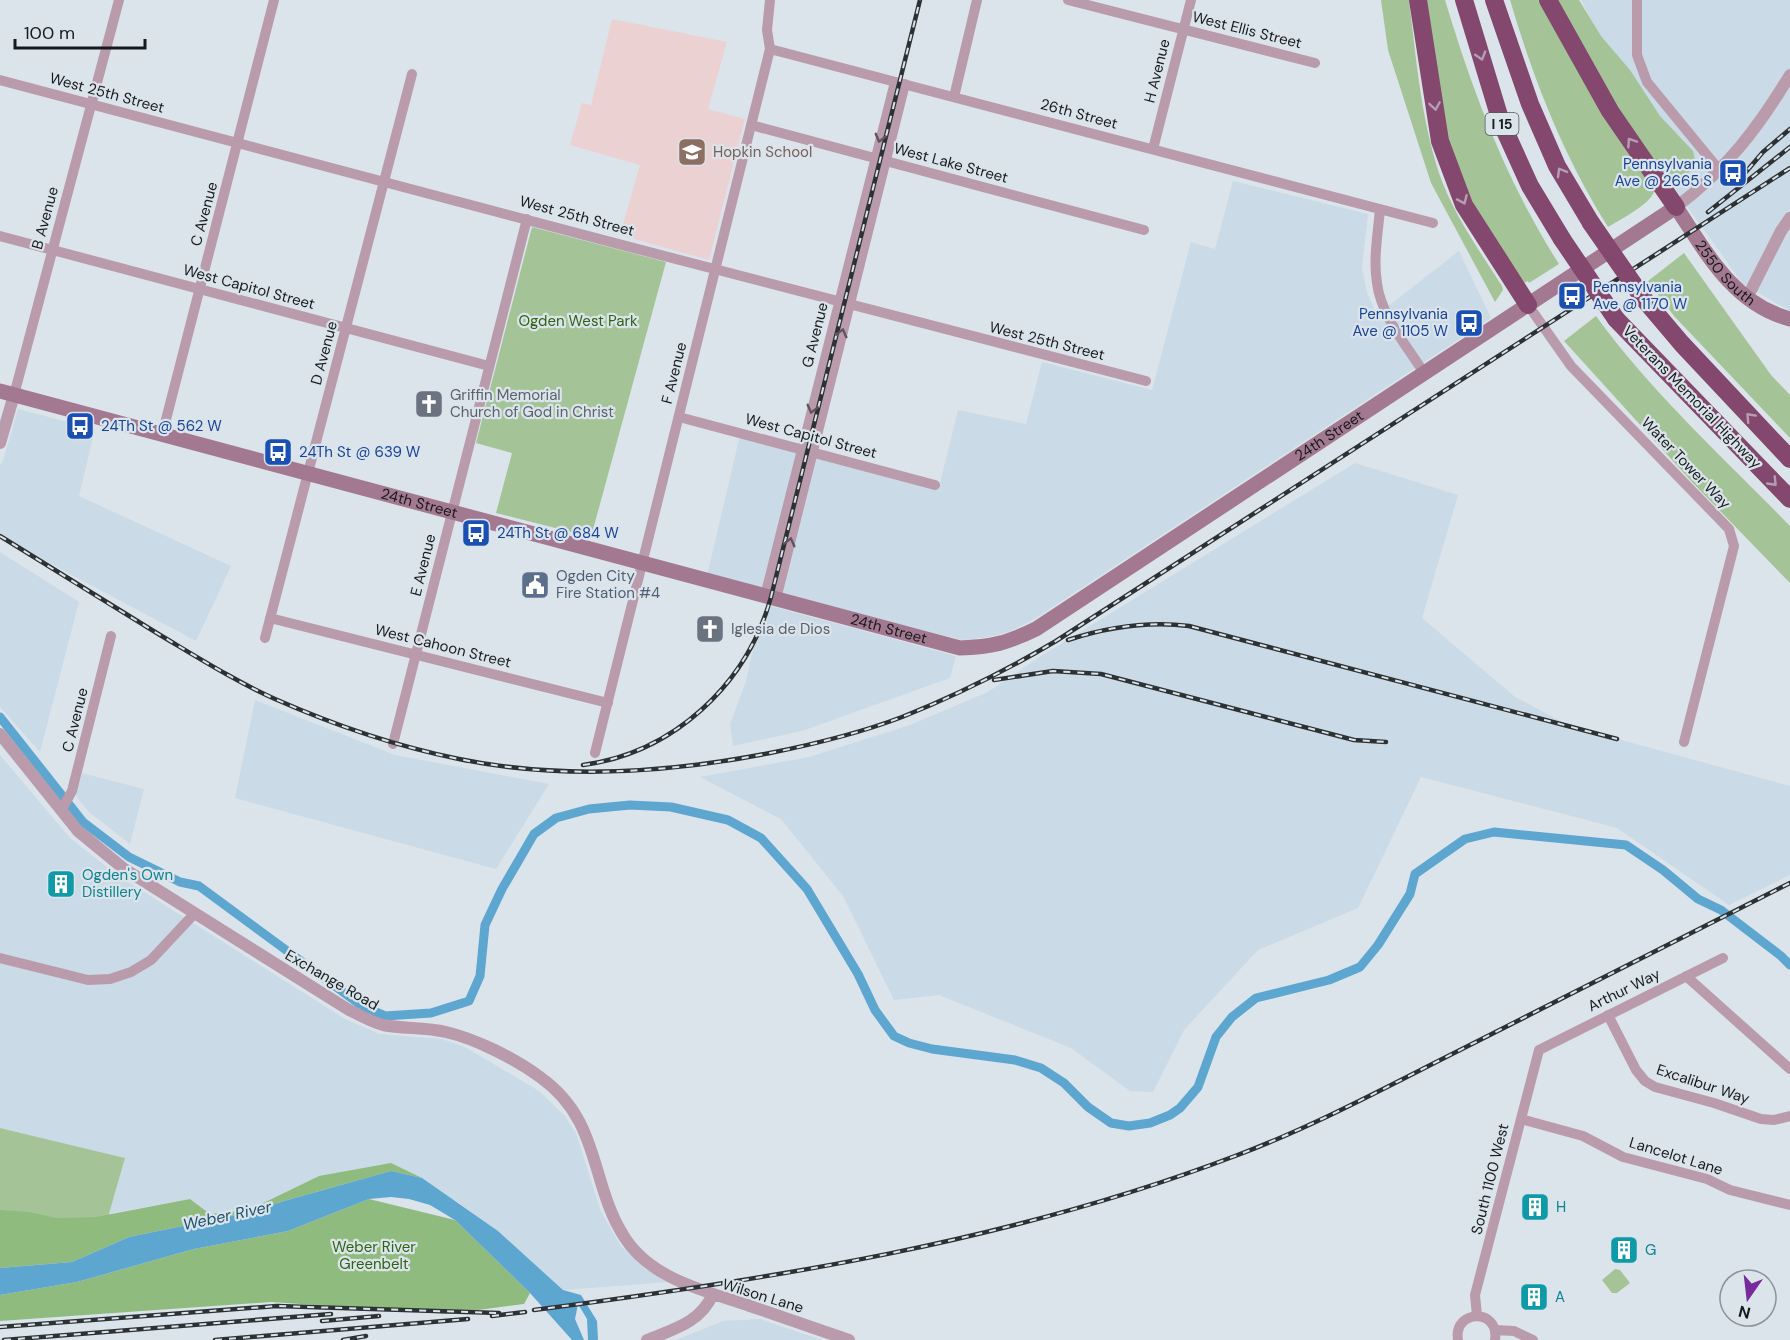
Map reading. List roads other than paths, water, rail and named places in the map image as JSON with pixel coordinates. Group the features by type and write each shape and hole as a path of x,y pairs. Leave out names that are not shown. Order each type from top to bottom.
{"highway":[{"path":"1418,0 1440,141 1464,205 1528,305"},
{"name":"Veterans Memorial Highway","path":"1464,0 1501,123 1530,186 1562,239 1616,319 1790,499"},
{"name":"Veterans Memorial Highway","path":"1494,0 1530,104 1557,166 1591,223 1643,298 1682,344 1790,459"},
{"path":"1548,0 1610,111 1676,207"}],"main road":[{"name":"24th Street","path":"7,393 960,648 990,647 1010,642 1060,614 1676,207"},
{"name":"2550 South","path":"1676,207 1718,270 1733,287 1764,309 1790,319"}],"street":[{"name":"B Avenue","path":"0,442 7,393 52,250 119,0"},
{"name":"C Avenue","path":"162,435 274,0"},
{"name":"F Avenue","path":"595,753 770,49 767,30 770,0"},
{"path":"954,97 977,0"},
{"name":"West Ellis Street","path":"1068,0 1315,63"},
{"name":"H Avenue","path":"1153,149 1191,0"},
{"path":"1637,0 1637,55 1647,82 1720,171"},
{"name":"26th Street","path":"770,49 1433,223"},
{"name":"D Avenue","path":"265,638 412,75"},
{"path":"1676,207 1702,188 1743,145 1790,75"},
{"name":"West 25th Street","path":"0,80 716,268 844,304 1146,381"},
{"name":"G Avenue","path":"771,598 900,83"},
{"name":"West Lake Street","path":"751,125 1144,230"},
{"path":"1380,209 1376,249 1377,284 1386,312 1424,373"},
{"path":"1747,298 1790,218"},
{"name":"E Avenue","path":"393,744 527,219"},
{"name":"West Capitol Street","path":"0,236 489,366"},
{"name":"Water Tower Way","path":"1528,305 1571,366 1729,529 1734,546 1684,742"},
{"name":"West Capitol Street","path":"679,417 935,485"},
{"name":"West Cahoon Street","path":"270,618 608,703"},
{"name":"C Avenue","path":"62,809 72,791 111,636"},
{"name":"Exchange Road","path":"0,734 78,831 123,868 349,1010 381,1025 444,1031 470,1040 540,1076 559,1093 579,1118 610,1208 625,1239 651,1267 713,1294"},
{"path":"0,958 88,980 110,980 131,972 151,960 195,913"},
{"name":"Arthur Way","path":"1539,1050 1723,958"},
{"path":"1686,976 1790,1069"},
{"name":"Excalibur Way","path":"1608,1015 1636,1070 1645,1081 1655,1087 1761,1119 1774,1120 1790,1116"},
{"name":"South 1100 West","path":"1477,1316 1475,1295 1539,1050"},
{"name":"Lancelot Lane","path":"1521,1119 1583,1136 1623,1157 1707,1179 1730,1190 1790,1205"},
{"name":"Wilson Lane","path":"647,1340 694,1319 707,1307 713,1294 849,1340"},
{"path":"1458,1340 1462,1323 1470,1317 1477,1316 1487,1319 1495,1335 1514,1331 1533,1340"}],"water":[{"path":"391,1171 422,1178 498,1231 563,1290 581,1295 597,1321 598,1340 588,1340 587,1319 578,1304 575,1319 584,1340 572,1340 530,1293 455,1220 430,1205 391,1197 369,1199 288,1231 194,1249 77,1282 0,1295 0,1268 72,1262 129,1237 251,1212"}],"waterway":[{"path":"0,717 83,822 129,857 180,882 199,886 362,1006 385,1016 431,1013 469,1001 480,976 485,925 502,889 534,834 556,818 589,809 630,805 671,807 728,820 761,838 807,889 858,974 875,1010 894,1036 932,1049 1015,1060 1041,1068 1064,1083 1088,1107 1111,1123 1129,1126 1150,1123 1180,1108 1198,1087 1216,1037 1232,1017 1256,998 1329,980 1360,967 1378,945 1410,894 1415,874 1465,839 1494,832 1626,845 1663,870 1698,899 1721,910 1790,965"}],"railway":[{"path":"583,765 616,758 647,746 676,730 702,710 725,686 744,659 760,629 771,597 920,0"},
{"path":"1739,180 1763,152 1790,129"},
{"path":"1708,212 1790,147"},
{"path":"0,536 160,635 245,684 320,718 412,748 498,766 576,772 654,769 770,753 837,738 902,717 961,691 1037,652 1790,168"},
{"path":"1068,640 1128,626 1158,624 1189,626 1617,739"},
{"path":"994,680 1053,671 1101,674 1354,740 1386,742"},
{"path":"534,1310 712,1285 889,1254 1064,1212 1150,1186 1235,1156 1323,1118 1790,883"},
{"path":"0,1327 277,1306 499,1313"},
{"path":"492,1316 525,1312"},
{"path":"4,1340 331,1314"},
{"path":"322,1321 379,1316"},
{"path":"215,1340 468,1319"},
{"path":"343,1340 366,1336"}],"place":[{"name":"Hopkin School","path":"692,152"},
{"name":"Pennsylvania Ave @ 2665 S","path":"1733,173"},
{"name":"Pennsylvania Ave @ 1170 W","path":"1572,296"},
{"name":"Pennsylvania Ave @ 1105 W","path":"1469,323"},
{"name":"Griffin Memorial Church of God in Christ","path":"429,404"},
{"name":"24Th St @ 562 W","path":"80,426"},
{"name":"24Th St @ 639 W","path":"278,452"},
{"name":"24Th St @ 684 W","path":"476,533"},
{"name":"Ogden City Fire Station #4","path":"535,585"},
{"name":"Iglesia de Dios","path":"710,629"},
{"name":"Ogden's Own Distillery","path":"61,884"},
{"name":"H","path":"1535,1207"},
{"name":"G","path":"1624,1250"},
{"name":"A","path":"1534,1297"}],"park label":[{"name":"Ogden West Park","path":"578,321"},
{"name":"Weber River Greenbelt","path":"374,1256"}],"water label":[{"name":"Weber River","path":"227,1215"}]}
